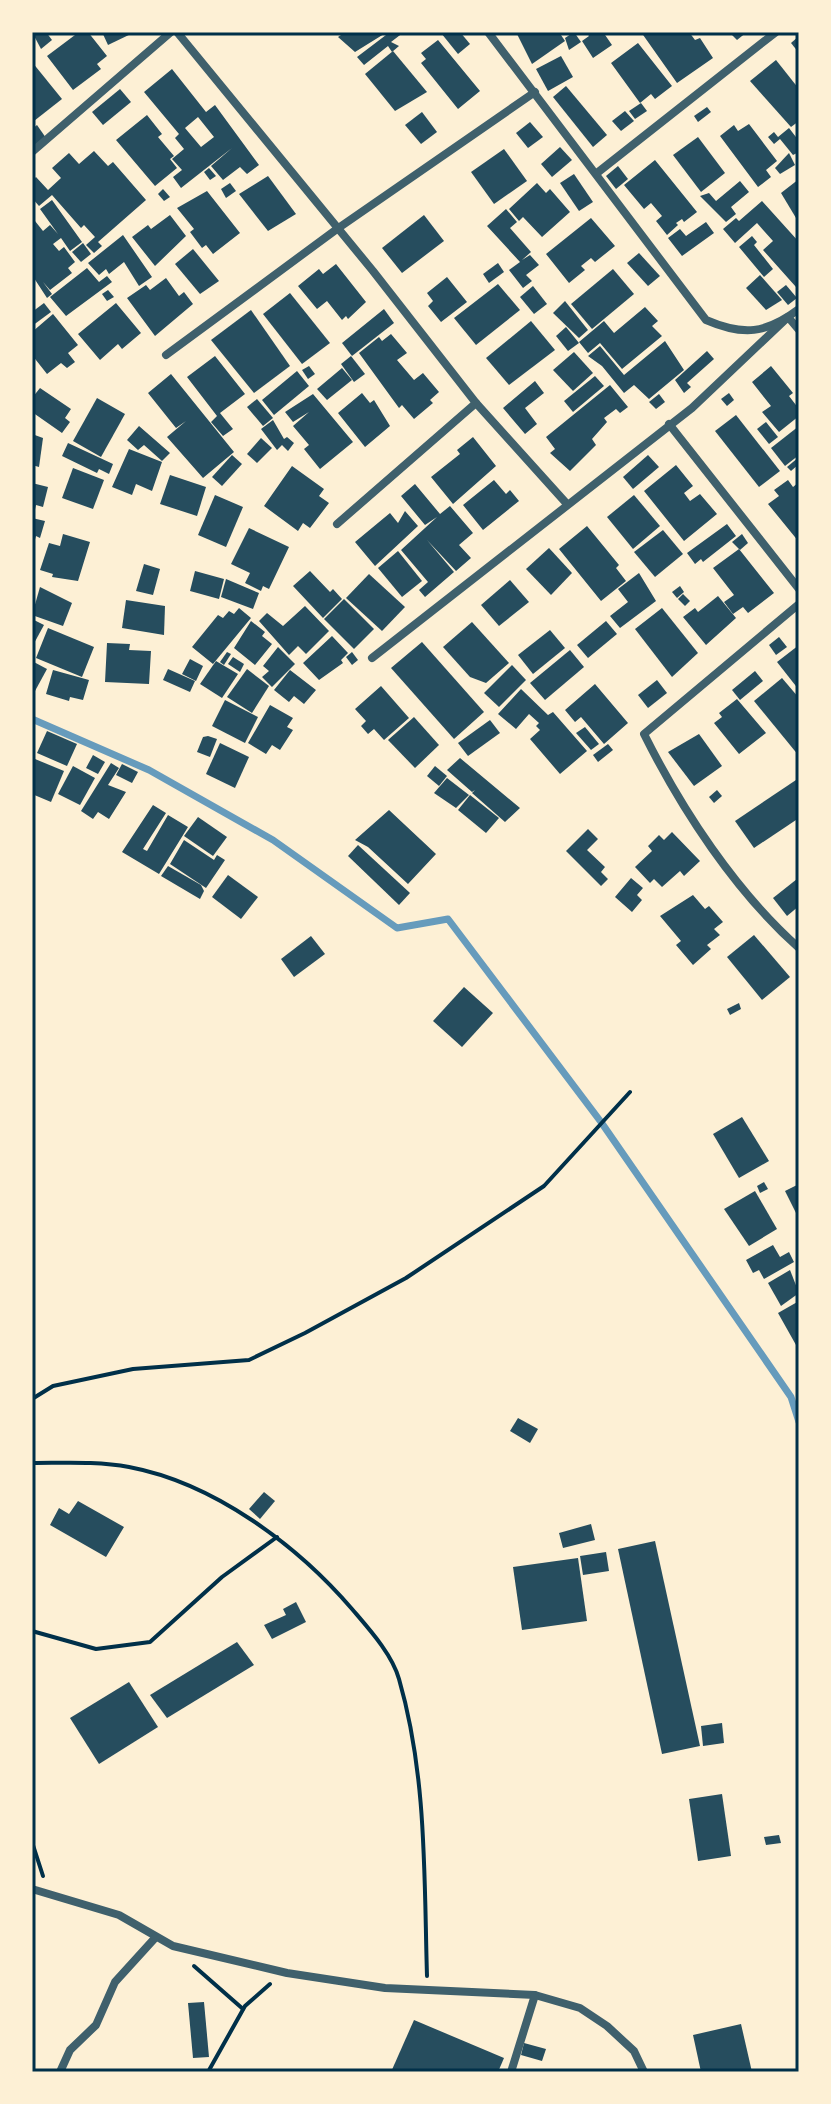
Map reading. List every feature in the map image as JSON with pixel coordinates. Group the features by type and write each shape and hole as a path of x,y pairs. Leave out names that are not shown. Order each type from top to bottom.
{"street":[{"path":"32,152 174,32 476,403 567,504"},
{"path":"488,32 706,320 731,331 760,330 788,317"},
{"path":"597,173 776,32"},
{"path":"166,355 337,229 535,92"},
{"path":"372,658 692,408 799,309"},
{"path":"788,317 799,330"},
{"path":"337,524 476,403"},
{"path":"669,424 799,589"},
{"path":"799,604 644,734 681,802 763,911 799,948"},
{"path":"32,1889 119,1915 155,1938 181,1948 287,1973 358,1985 535,1995 580,2008 607,2026 634,2051 644,2072"},
{"path":"60,2072 70,2050 96,2025 115,1982 155,1938"},
{"path":"511,2072 535,1995"}],"path":[{"path":"32,1399 53,1386 133,1369 249,1360 305,1333 406,1278 544,1186 630,1092"},
{"path":"32,1463 131,1468 214,1499 277,1536 333,1587 374,1635 398,1676 421,1783 427,1990"},
{"path":"32,1631 96,1649 150,1642 222,1577 277,1536"},
{"path":"32,1842 49,1893"},
{"path":"181,1948 194,1967 243,2009"},
{"path":"208,2072 243,2009 267,1985 287,1973"}],"building":[{"path":"32,32 46,32 52,40 41,49"},
{"path":"79,32 88,32 107,56 97,64 101,69 73,90 47,56"},
{"path":"102,32 135,32 108,45"},
{"path":"339,32 384,34 355,52 338,37 341,35"},
{"path":"384,32 404,32 391,42 399,46 392,52 388,46 364,65 357,57 386,35"},
{"path":"460,32 470,44 458,54 441,33"},
{"path":"516,32 559,32 565,41 532,64"},
{"path":"574,32 581,42 569,50 565,38"},
{"path":"586,32 603,32 612,45 593,58 582,41 589,36"},
{"path":"641,32 689,32 695,40 700,38 713,58 677,83"},
{"path":"729,32 747,32 737,40"},
{"path":"799,36 799,53 791,43"},
{"path":"438,40 480,91 458,109 421,63 426,59 421,53"},
{"path":"638,43 672,86 655,99 651,94 640,103 611,63"},
{"path":"393,51 427,92 395,111 365,74"},
{"path":"561,56 573,77 548,91 536,69"},
{"path":"776,60 799,89 799,121 791,127 750,81"},
{"path":"32,62 62,99 34,121 32,118"},
{"path":"172,69 206,112 215,105 259,165 247,174 240,167 223,180 211,166 232,148 181,188 173,177 182,170 172,159 184,149 175,138 179,134 144,92","holes":["198,117 214,137 201,147 185,128"]},
{"path":"566,86 607,135 593,147 553,97"},
{"path":"120,89 131,102 103,125 92,112"},
{"path":"641,103 647,111 635,119 629,111"},
{"path":"707,107 711,112 698,122 694,116"},
{"path":"625,111 634,121 621,131 612,121"},
{"path":"422,112 437,132 421,144 405,125"},
{"path":"147,115 162,134 158,137 174,156 170,159 177,168 155,186 116,140"},
{"path":"530,122 543,137 528,148 516,133"},
{"path":"749,124 777,161 766,170 771,177 758,187 720,136 734,125 738,131"},
{"path":"37,125 46,138 32,149 32,129"},
{"path":"789,128 799,141 799,152 793,155 780,139 774,144 768,137 774,132 778,137"},
{"path":"698,137 725,173 701,192 673,155"},
{"path":"560,147 572,160 552,177 541,164"},
{"path":"504,149 527,181 494,204 471,172"},
{"path":"94,151 108,166 113,162 146,200 98,242 102,246 94,253 86,245 95,237 84,225 81,228 52,195 39,206 32,198 32,181 36,177 48,190 61,178 52,168 69,153 79,164"},
{"path":"789,153 795,165 780,174 775,168"},
{"path":"655,160 697,212 684,222 682,219 676,223 678,225 667,235 656,221 662,216 651,203 644,209 624,185"},
{"path":"618,166 628,179 616,189 606,176"},
{"path":"209,168 216,176 210,180 204,172"},
{"path":"574,174 593,202 579,211 560,183"},
{"path":"268,176 296,214 268,231 239,194"},
{"path":"799,179 799,223 781,193"},
{"path":"740,181 749,192 731,207 736,214 726,222 700,196 709,193 716,201"},
{"path":"230,183 236,191 226,198 221,189"},
{"path":"537,183 546,193 550,189 570,212 542,237 523,217 519,221 509,209"},
{"path":"163,189 170,197 164,201 158,194"},
{"path":"207,191 240,233 213,254 206,245 202,248 190,232 194,229 177,208"},
{"path":"52,200 82,242 70,251 61,238 53,244 59,251 64,247 75,262 68,268 72,273 50,290 43,282 52,294 47,298 32,275 32,223 35,221 43,231 50,225 58,234 40,209"},
{"path":"762,201 799,242 799,285 796,287 763,250 773,241 757,223 735,243 723,229 736,218 739,221"},
{"path":"506,209 517,222 510,228 531,252 522,260 530,255 539,265 526,275 532,281 523,288 509,270 520,262 487,226"},
{"path":"170,215 186,236 155,266 132,237 148,225 151,229"},
{"path":"424,215 444,241 402,273 382,248"},
{"path":"591,218 615,246 595,262 591,258 581,266 585,270 569,283 546,254"},
{"path":"706,222 714,233 682,256 668,238 680,229 686,236"},
{"path":"123,235 152,277 139,286 124,262 109,274 106,269 99,275 88,263"},
{"path":"752,236 757,242 754,245 773,269 764,277 739,247"},
{"path":"83,243 91,254 81,262 72,252"},
{"path":"193,249 219,281 200,294 175,264"},
{"path":"639,253 660,276 648,286 627,263"},
{"path":"498,263 504,272 489,283 483,274"},
{"path":"336,264 366,302 348,319 346,316 342,320 327,301 317,309 298,286 319,269 323,274"},
{"path":"87,268 99,282 107,276 112,282 66,316 50,297"},
{"path":"613,269 634,294 592,329 571,304"},
{"path":"760,275 782,300 766,310 746,288"},
{"path":"447,277 467,302 441,322 428,306 433,301 427,293"},
{"path":"166,278 179,296 184,292 193,304 155,336 127,298 146,285 150,290"},
{"path":"498,284 520,310 476,345 454,318"},
{"path":"786,285 797,298 788,305 777,292"},
{"path":"533,286 547,304 534,314 520,297"},
{"path":"108,290 114,297 107,301 102,294"},
{"path":"290,293 330,343 302,364 263,314"},
{"path":"565,301 588,330 579,338 553,313"},
{"path":"44,303 51,312 32,326 32,312"},
{"path":"116,303 141,333 122,349 118,344 100,360 78,334"},
{"path":"645,307 658,321 652,326 662,336 622,369 600,343 588,353 579,342 604,321 614,333"},
{"path":"384,309 394,323 352,356 342,343"},
{"path":"251,310 290,366 254,393 211,340"},
{"path":"53,314 78,345 68,353 75,362 67,368 61,363 47,374 32,355 32,332"},
{"path":"531,321 555,350 509,385 486,358"},
{"path":"566,327 579,343 568,351 556,336"},
{"path":"391,334 407,353 397,360 414,380 423,373 439,392 430,400 433,403 414,419 402,405 399,408 359,353 379,337 382,341"},
{"path":"665,341 684,370 649,399 634,385 624,393 602,366 588,356 600,346 624,375"},
{"path":"707,351 714,359 687,383 691,387 684,393 675,380"},
{"path":"574,352 593,373 573,391 553,370"},
{"path":"215,356 245,394 220,413 233,429 223,436 211,422 217,416 187,377"},
{"path":"351,356 365,374 354,382 341,364"},
{"path":"309,366 315,374 308,379 302,370"},
{"path":"771,366 793,393 789,396 799,409 799,416 779,432 762,412 771,406 752,382"},
{"path":"342,368 352,380 327,400 317,389"},
{"path":"297,371 309,386 274,415 262,400"},
{"path":"171,374 234,452 203,478 167,437 186,421 176,428 148,393"},
{"path":"595,376 604,386 573,412 564,401"},
{"path":"535,381 544,393 525,408 537,424 525,434 503,408"},
{"path":"610,385 628,407 620,413 616,409 604,418 607,422 592,439 596,445 570,471 550,453 555,449 546,437"},
{"path":"40,388 71,409 65,418 70,422 62,433 32,412 32,398"},
{"path":"362,393 370,403 374,400 390,426 365,447 338,413"},
{"path":"729,393 734,400 727,406 721,399"},
{"path":"313,394 353,442 320,469 304,449 309,445 293,426 309,412 293,422 285,412"},
{"path":"659,394 665,402 656,409 649,402"},
{"path":"97,398 125,414 101,457 73,441"},
{"path":"257,399 273,418 263,426 247,407"},
{"path":"736,415 780,471 759,487 715,431"},
{"path":"273,420 284,439 287,437 294,443 288,451 282,445 277,450 261,429"},
{"path":"766,422 778,437 769,444 757,429"},
{"path":"139,426 170,453 162,461 144,445 138,450 127,440"},
{"path":"799,426 799,455 785,466 771,448"},
{"path":"32,434 43,438 39,467 32,465"},
{"path":"473,437 496,466 453,504 431,477 460,454 457,450"},
{"path":"261,438 272,448 257,463 247,454"},
{"path":"68,443 113,464 109,474 99,469 97,473 62,456"},
{"path":"129,449 162,462 152,491 136,484 132,495 112,487"},
{"path":"232,455 242,464 222,486 212,477"},
{"path":"648,455 659,467 633,489 623,477"},
{"path":"799,457 799,464 791,471 787,467"},
{"path":"676,465 693,486 684,493 690,501 700,494 717,514 684,541 644,491"},
{"path":"292,466 324,489 319,496 329,503 310,528 303,523 298,531 264,506"},
{"path":"73,468 104,480 93,509 62,498"},
{"path":"170,475 206,487 197,516 160,504"},
{"path":"494,480 506,494 510,490 519,501 483,530 463,505"},
{"path":"788,480 793,487 799,482 799,542 768,504 779,496 774,490"},
{"path":"32,483 48,487 43,507 36,505 33,518"},
{"path":"415,484 440,514 450,506 473,533 459,545 471,558 456,571 427,540 454,572 425,597 419,590 428,582 401,550 437,517 425,525 401,496"},
{"path":"215,495 243,507 226,547 198,535"},
{"path":"634,495 660,526 633,549 607,517"},
{"path":"405,511 418,526 375,566 355,542 390,513 398,523"},
{"path":"32,518 45,521 40,538 36,536 33,546"},
{"path":"727,524 736,536 703,562 701,559 695,564 687,553"},
{"path":"587,526 619,565 616,568 626,581 601,601 559,549"},
{"path":"249,528 289,547 269,589 263,586 261,591 245,583 250,573 231,564"},
{"path":"663,530 683,554 655,577 634,552"},
{"path":"63,534 90,542 78,581 52,577 53,574 40,570 49,543 60,546"},
{"path":"742,534 748,543 740,550 732,542"},
{"path":"549,548 572,573 551,595 526,569"},
{"path":"739,549 774,593 748,613 743,607 733,614 724,602 734,595 713,568"},
{"path":"398,551 422,581 402,597 378,568"},
{"path":"144,564 160,569 153,595 136,591"},
{"path":"195,571 224,579 219,599 190,591"},
{"path":"310,571 330,592 333,589 342,599 323,618 293,586"},
{"path":"639,573 656,601 620,628 610,616 628,602 618,589"},
{"path":"369,574 405,607 382,631 346,598"},
{"path":"226,579 259,593 253,609 221,597"},
{"path":"510,580 529,602 499,626 481,605"},
{"path":"680,586 684,592 677,598 672,592"},
{"path":"40,587 72,603 63,626 32,615"},
{"path":"683,594 690,601 685,606 678,599"},
{"path":"718,596 736,618 706,645 683,617 695,608 698,612"},
{"path":"344,599 374,629 354,649 324,619"},
{"path":"126,600 165,606 164,635 122,628"},
{"path":"305,606 329,631 306,654 298,646 289,655 259,621 267,613 283,626"},
{"path":"239,608 251,618 213,664 192,647 218,615 223,618 229,611 234,614"},
{"path":"662,608 698,653 672,677 635,629"},
{"path":"32,619 44,625 32,647"},
{"path":"251,621 265,632 262,636 272,644 255,665 234,648"},
{"path":"606,621 617,634 588,658 577,645"},
{"path":"472,622 509,663 486,683 470,677 443,647"},
{"path":"48,628 94,647 82,677 36,658"},
{"path":"550,630 565,648 533,674 518,655"},
{"path":"332,636 348,653 341,660 343,663 319,680 303,663"},
{"path":"779,637 787,647 776,655 769,645"},
{"path":"422,642 484,712 454,739 391,668"},
{"path":"107,643 130,644 129,650 151,651 149,684 105,682"},
{"path":"799,645 799,690 777,662"},
{"path":"278,647 295,664 272,687 262,677 269,671 263,666"},
{"path":"570,650 584,667 545,700 530,683"},
{"path":"227,652 231,654 224,665 220,662"},
{"path":"352,652 358,660 352,665 346,657"},
{"path":"233,657 244,664 240,672 228,664"},
{"path":"190,659 203,666 196,681 182,674"},
{"path":"32,661 47,669 35,691 32,690"},
{"path":"216,661 238,674 222,698 200,684"},
{"path":"512,665 526,680 499,707 484,693"},
{"path":"168,669 195,681 190,692 163,680"},
{"path":"247,669 269,686 252,713 227,697"},
{"path":"53,670 89,680 83,700 70,697 69,701 46,694"},
{"path":"290,670 316,690 304,704 294,696 289,702 274,690"},
{"path":"755,671 763,681 740,700 732,690"},
{"path":"782,678 799,698 799,756 754,701"},
{"path":"657,680 667,693 648,708 638,695"},
{"path":"595,684 628,723 604,744 581,717 575,722 565,710"},
{"path":"381,686 409,718 384,740 374,729 368,734 361,726 366,721 355,709"},
{"path":"521,689 548,715 553,712 587,751 560,774 530,739 540,730 536,726 539,723 529,714 516,729 498,714"},
{"path":"737,699 766,733 739,754 714,723 722,717 719,713"},
{"path":"225,700 258,717 245,743 212,726"},
{"path":"270,705 293,718 287,727 293,730 280,750 272,745 266,754 248,743"},
{"path":"414,717 439,745 415,768 388,740"},
{"path":"490,720 500,733 468,756 458,743"},
{"path":"585,727 599,744 591,750 576,733"},
{"path":"47,731 77,744 67,766 37,753"},
{"path":"699,734 722,766 694,786 668,752"},
{"path":"203,737 217,739 210,757 197,752"},
{"path":"220,743 249,757 235,788 206,774"},
{"path":"608,744 613,750 598,762 593,755"},
{"path":"93,755 105,762 98,774 86,768"},
{"path":"460,758 520,808 505,822 472,793 475,790 472,792 447,770"},
{"path":"35,759 64,771 51,802 32,794"},
{"path":"111,763 119,768 108,785 126,792 109,819 98,812 93,819 81,811"},
{"path":"122,764 138,772 132,783 116,775"},
{"path":"73,766 95,778 80,805 58,794"},
{"path":"435,766 447,776 439,786 427,776"},
{"path":"447,778 469,795 456,808 434,793"},
{"path":"799,778 799,818 754,848 735,821"},
{"path":"717,790 722,796 714,803 709,797"},
{"path":"470,795 499,818 486,833 458,810"},
{"path":"153,805 166,813 143,849 147,851 168,815 188,827 159,874 122,852"},
{"path":"389,810 436,854 408,884 368,847 355,840"},
{"path":"198,817 227,837 213,856 184,836"},
{"path":"588,829 598,839 587,850 605,867 601,872 608,879 601,886 566,851"},
{"path":"672,832 700,861 684,876 680,871 662,887 654,879 650,883 635,867 652,851 648,846 659,835 664,840"},
{"path":"184,840 214,860 217,855 225,860 206,888 170,864"},
{"path":"358,845 410,893 399,905 348,856"},
{"path":"168,866 201,885 204,891 200,899 161,876"},
{"path":"228,875 258,897 241,919 212,897"},
{"path":"631,878 643,888 637,895 642,900 632,912 615,897"},
{"path":"797,879 799,906 787,916 773,898"},
{"path":"693,895 705,909 709,906 723,922 714,929 720,935 707,945 711,949 693,965 676,945 681,941 660,916"},
{"path":"754,935 790,977 762,1000 727,957"},
{"path":"311,936 325,954 294,977 281,959"},
{"path":"464,987 493,1013 462,1047 433,1021"},
{"path":"739,1003 741,1009 730,1015 727,1009"},
{"path":"742,1117 769,1161 739,1178 713,1134"},
{"path":"764,1182 768,1189 760,1193 757,1186"},
{"path":"799,1184 799,1219 785,1191"},
{"path":"755,1191 777,1229 749,1246 724,1209"},
{"path":"773,1245 780,1257 789,1252 794,1262 764,1279 759,1270 753,1273 746,1260"},
{"path":"790,1270 799,1293 781,1306 768,1283"},
{"path":"799,1301 799,1343 796,1345 778,1313"},
{"path":"518,1418 538,1429 530,1443 510,1431"},
{"path":"264,1492 275,1501 260,1519 249,1509"},
{"path":"78,1501 124,1527 106,1557 50,1525 59,1508 69,1514"},
{"path":"591,1524 595,1540 563,1548 559,1533"},
{"path":"655,1541 700,1746 662,1754 618,1549"},
{"path":"606,1552 609,1571 583,1575 580,1556"},
{"path":"578,1558 587,1621 522,1630 513,1567"},
{"path":"296,1602 306,1622 272,1639 264,1625 286,1615 283,1609"},
{"path":"237,1642 254,1665 167,1718 150,1695"},
{"path":"129,1682 158,1727 99,1764 70,1718"},
{"path":"722,1723 724,1743 703,1746 701,1726"},
{"path":"722,1794 731,1856 698,1861 689,1799"},
{"path":"779,1835 781,1843 766,1845 764,1837"},
{"path":"204,2002 209,2057 193,2058 188,2003"},
{"path":"414,2020 504,2058 498,2072 391,2072"},
{"path":"741,2024 752,2072 701,2072 693,2035"},
{"path":"524,2043 546,2049 542,2061 521,2055"}],"waterway":[{"path":"32,719 149,770 273,840 397,928 448,919 601,1122 791,1397 799,1422"}]}
